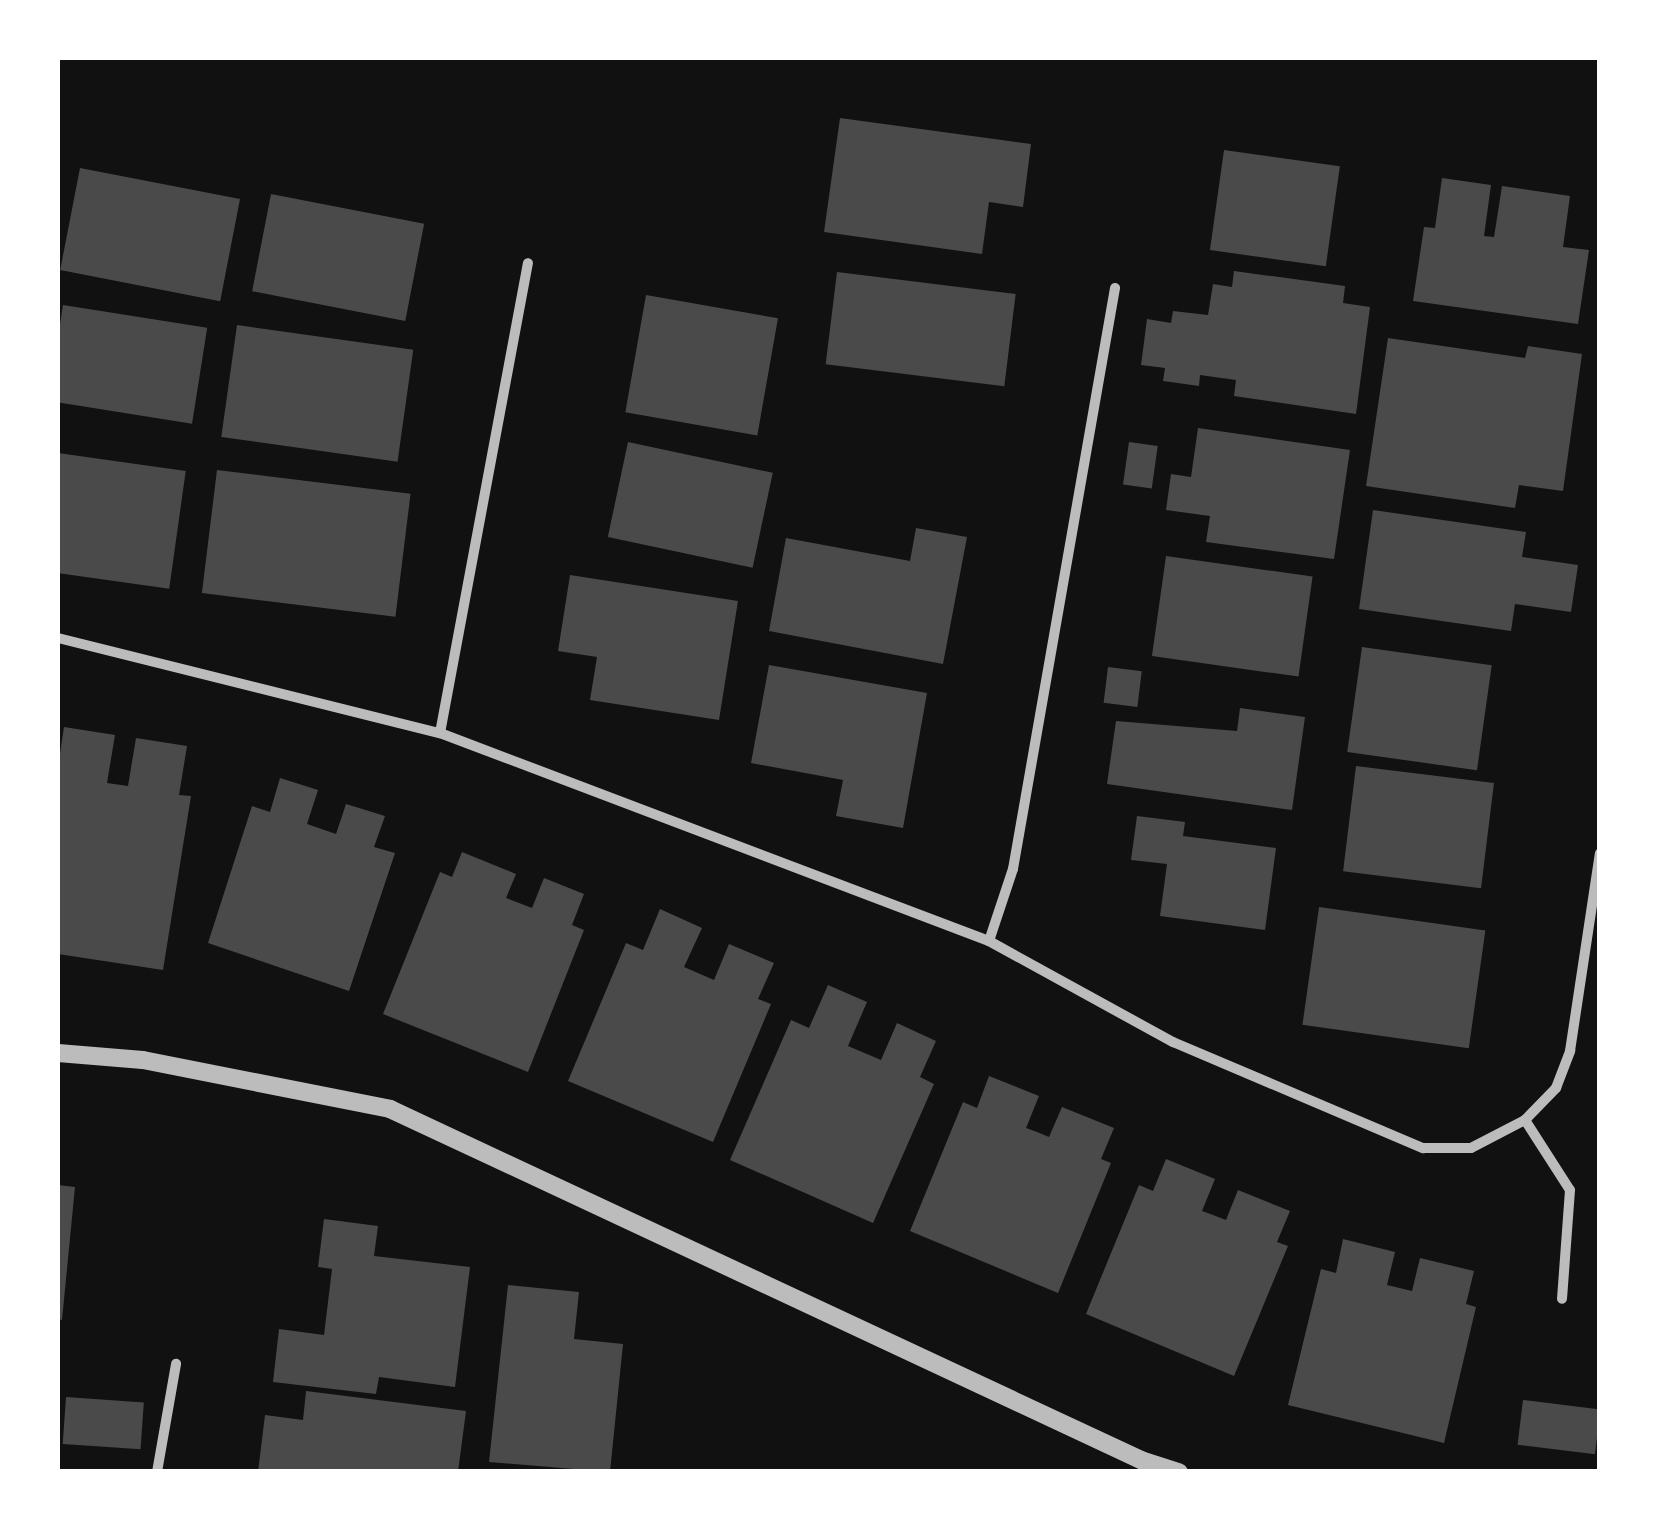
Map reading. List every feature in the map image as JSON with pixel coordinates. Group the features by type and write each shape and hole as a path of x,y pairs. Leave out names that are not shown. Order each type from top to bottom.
{"street":[{"path":"440,734 528,263"},
{"path":"989,941 1013,869 1116,288"},
{"path":"58,638 440,734 989,941 1173,1042 1422,1148 1471,1148 1525,1120 1556,1088 1570,1051 1600,853"},
{"path":"58,1052 143,1060 390,1108 1139,1466 1179,1472"},
{"path":"1525,1120 1570,1190 1562,1299"},
{"path":"157,1472 176,1364"}],"building":[{"path":"840,118 1031,144 1023,207 989,202 982,254 824,232"},
{"path":"1224,150 1340,166 1326,266 1210,250"},
{"path":"80,168 240,199 220,301 60,270"},
{"path":"1442,178 1491,185 1484,236 1494,237 1502,186 1570,196 1563,247 1589,250 1578,324 1413,301 1424,227 1435,228"},
{"path":"271,194 424,224 405,321 252,291"},
{"path":"1234,271 1345,286 1343,303 1370,307 1356,414 1234,396 1236,380 1200,375 1199,386 1163,381 1165,368 1141,365 1147,319 1171,323 1173,311 1208,315 1213,284 1232,287"},
{"path":"837,272 1016,294 1004,386 826,364"},
{"path":"646,295 778,318 757,435 625,412"},
{"path":"63,305 207,328 192,424 58,402 58,337"},
{"path":"237,325 413,350 398,462 221,437"},
{"path":"1388,338 1525,358 1528,346 1582,354 1563,491 1519,485 1515,508 1366,486"},
{"path":"1198,428 1350,450 1334,559 1206,542 1210,516 1166,510 1171,474 1191,477"},
{"path":"628,442 773,473 753,568 608,537"},
{"path":"1129,442 1158,446 1152,489 1123,485"},
{"path":"58,453 186,471 169,589 58,573"},
{"path":"217,470 411,494 395,617 202,593"},
{"path":"1373,510 1526,532 1522,557 1578,565 1571,612 1515,604 1511,631 1359,609"},
{"path":"916,528 967,537 943,664 769,631 786,538 910,561"},
{"path":"1166,556 1313,577 1299,677 1152,656"},
{"path":"570,575 738,601 719,720 590,700 597,657 558,651"},
{"path":"1362,647 1492,665 1477,770 1347,752"},
{"path":"769,665 927,693 903,828 836,816 843,780 751,763"},
{"path":"1108,667 1142,671 1137,707 1104,703"},
{"path":"1240,708 1305,717 1292,810 1107,784 1116,721 1237,731"},
{"path":"64,727 115,735 107,783 128,786 136,738 187,746 179,795 191,796 163,970 58,954 58,767"},
{"path":"1356,766 1494,783 1481,888 1343,871"},
{"path":"280,778 318,790 307,824 336,834 346,804 385,816 374,847 395,853 349,991 208,943 252,806 270,812"},
{"path":"1137,816 1185,822 1183,836 1276,848 1265,930 1160,916 1167,864 1131,860"},
{"path":"462,852 516,874 506,898 532,908 544,878 584,894 572,925 584,930 528,1072 383,1014 440,872 452,877"},
{"path":"1319,907 1485,930 1469,1048 1302,1025"},
{"path":"660,909 702,928 684,967 714,980 729,944 774,963 758,999 771,1004 713,1142 568,1081 626,943 643,950"},
{"path":"828,985 867,1002 848,1046 881,1060 897,1023 936,1041 920,1077 934,1084 873,1223 730,1160 791,1020 809,1028"},
{"path":"989,1076 1039,1096 1026,1128 1049,1137 1062,1107 1114,1128 1101,1159 1111,1163 1058,1293 910,1231 963,1102 977,1108"},
{"path":"1166,1159 1215,1179 1202,1211 1226,1220 1238,1190 1290,1211 1277,1242 1288,1246 1234,1376 1086,1314 1139,1185 1153,1191"},
{"path":"58,1185 75,1187 62,1320 58,1319"},
{"path":"324,1219 378,1226 374,1256 470,1267 455,1387 379,1377 376,1394 273,1382 279,1329 324,1335 332,1269 318,1267"},
{"path":"1343,1239 1395,1252 1387,1285 1412,1291 1420,1258 1474,1271 1466,1304 1476,1307 1444,1443 1288,1405 1321,1269 1336,1273"},
{"path":"508,1285 579,1292 574,1339 623,1344 610,1472 489,1462"},
{"path":"306,1391 466,1411 458,1472 258,1472 265,1415 303,1420"},
{"path":"66,1397 144,1402 141,1449 63,1444"},
{"path":"1523,1400 1600,1409 1595,1454 1518,1445"}]}
